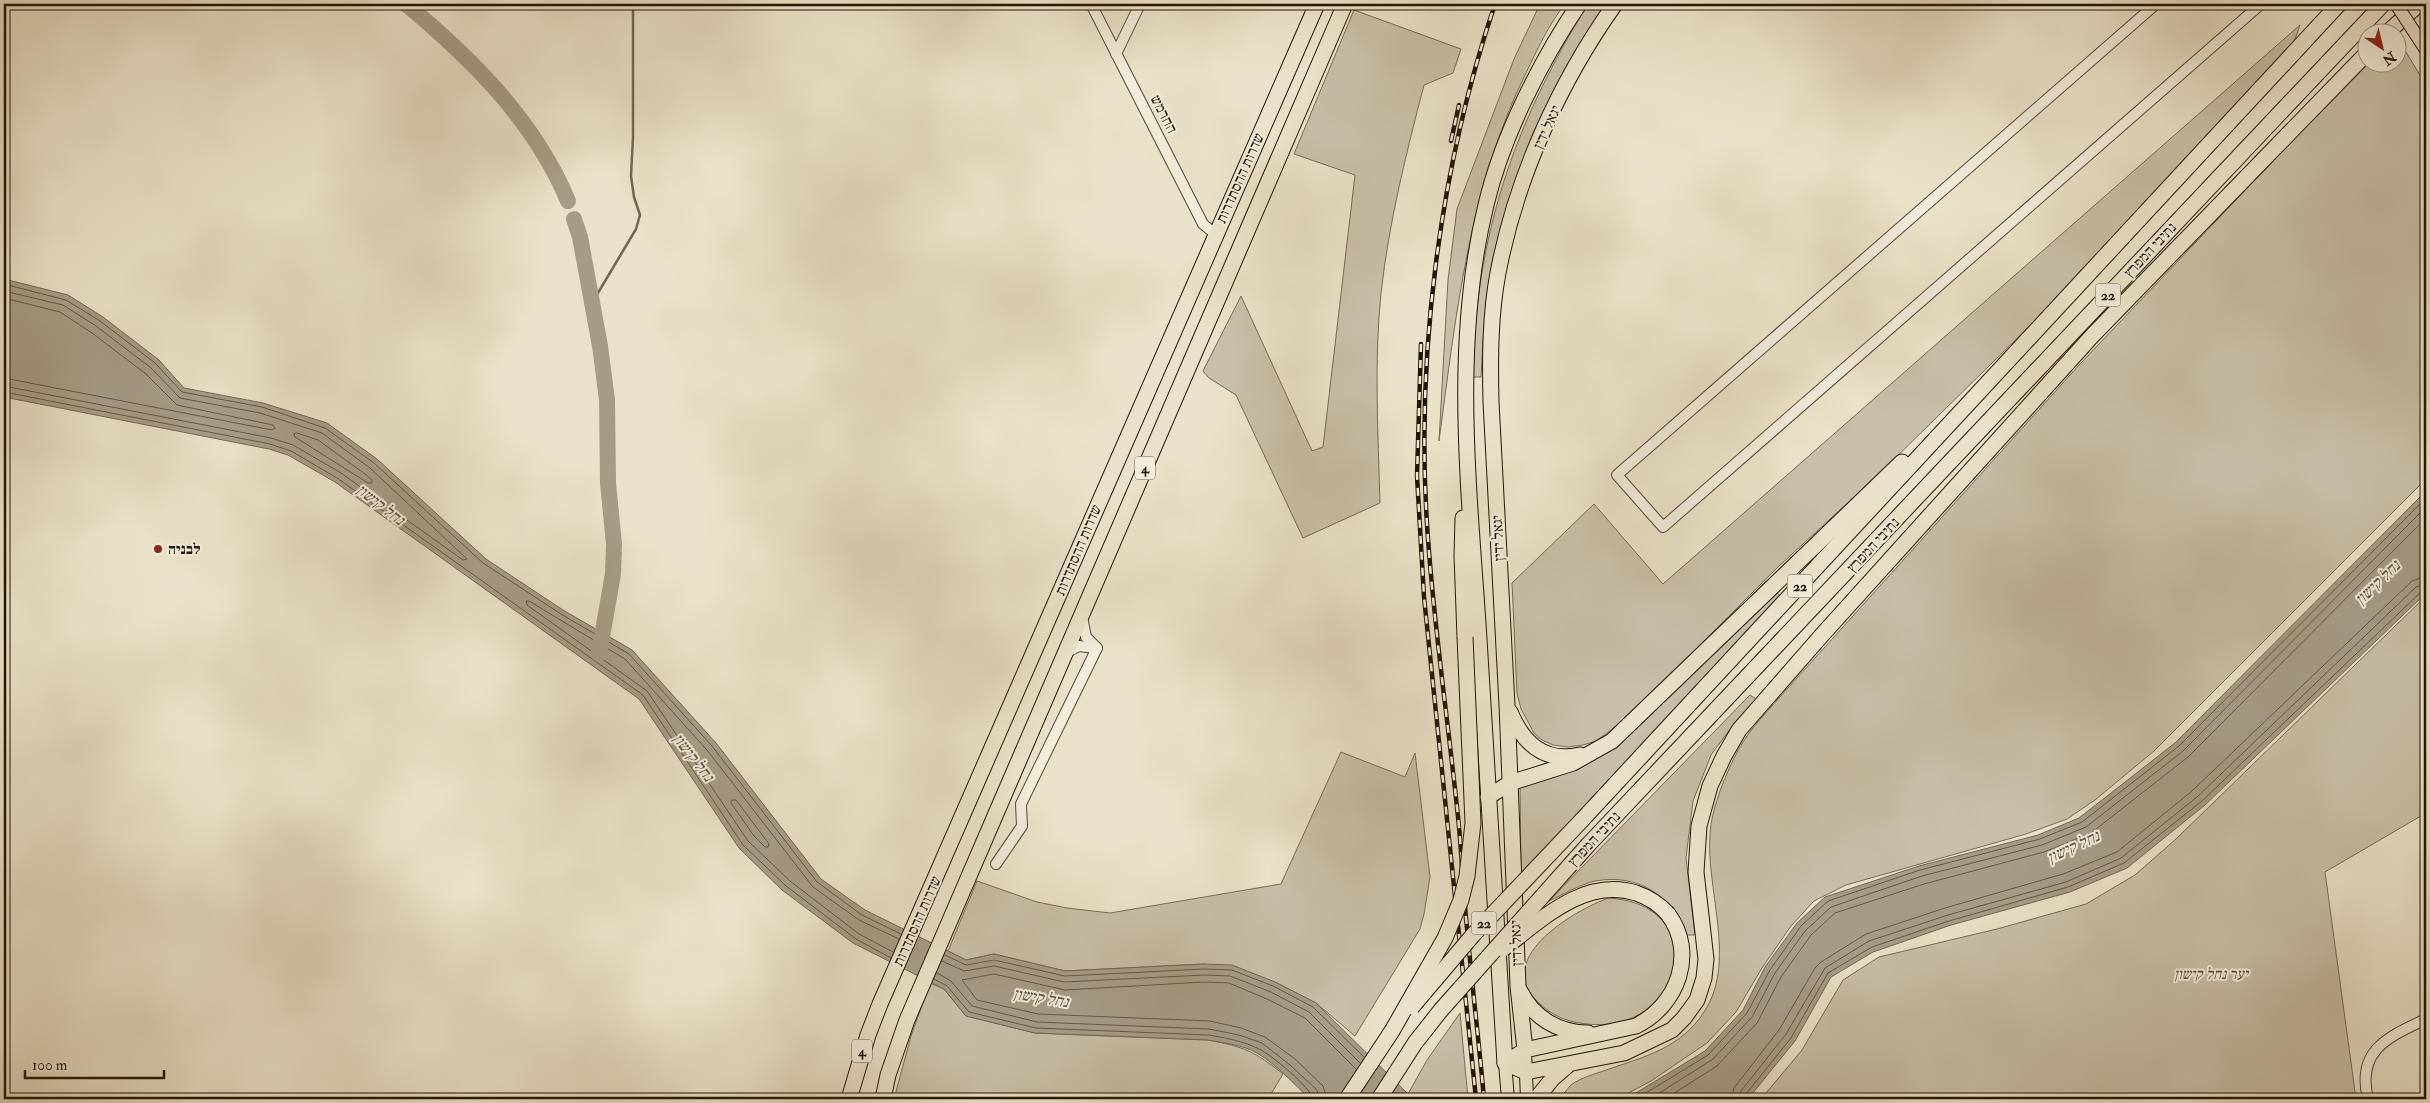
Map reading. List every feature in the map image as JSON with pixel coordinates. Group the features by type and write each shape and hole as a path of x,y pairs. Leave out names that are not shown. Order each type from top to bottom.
{"highway":[{"name":"שדרות ההסתדרות","path":"849,1099 863,1050 880,1004 1317,4"},
{"name":"שדרות ההסתדרות","path":"883,1099 888,1075 907,1020 1345,4"},
{"name":"יגאל ידין","path":"1505,1062 1466,419 1471,294 1486,204 1518,116 1550,53 1579,4"},
{"name":"יגאל ידין","path":"1524,1050 1518,986 1507,705 1490,392 1491,335 1498,273 1524,180 1545,129 1576,66 1615,4"},
{"name":"נתיבי המפרץ","path":"1347,1099 1392,1031 1473,935 2339,4"},
{"name":"נתיבי המפרץ","path":"1379,1099 1415,1043 1474,972 1588,845 2383,4"},
{"path":"2390,22 2405,4"},
{"path":"2399,22 2419,4"},
{"path":"2349,70 2358,60"},
{"path":"1833,588 2092,336 2358,61"},
{"path":"1505,1062 1526,1072 1624,1053 1672,1030 1697,1000 1704,978 1706,959 1696,872 1699,826 1710,786 1739,730 1822,635 2092,336"},
{"path":"1488,797 1510,783 1573,763 1596,751 1630,725 2017,352"},
{"path":"1392,1031 1445,938 1461,900 1468,876 1473,823 1462,556 1466,419"},
{"path":"1507,705 1520,734 1536,750 1546,754 1566,757 1596,751"},
{"path":"1474,972 1559,906 1590,893 1607,889 1624,890 1644,896 1661,906 1668,914 1681,940 1682,959 1679,977 1661,1009 1649,1019 1614,1032 1524,1050 1505,1062"},
{"path":"1518,986 1528,1004 1549,1023 1564,1030 1578,1032 1614,1032"},
{"path":"1536,1099 1553,1078 1569,1065"}],"main road":[{"path":"2396,4 2426,50"},
{"name":"יגאל ידין","path":"1524,1050 1527,1099"},
{"name":"יגאל ידין","path":"1505,1062 1508,1099"}],"street":[{"name":"החרמש","path":"1091,4 1203,224 1215,234"},
{"path":"1116,54 1140,4"},
{"path":"2156,4 1617,475 1663,527 2261,4"},
{"path":"1082,615 1086,636 1097,648"},
{"path":"1065,653 1079,646 1097,648"},
{"path":"996,864 1022,826 1021,804 1097,648"},
{"path":"2368,1099 2364,1084 2366,1070 2374,1051 2383,1042 2426,1019"}],"green space":[{"path":"1540,4 1565,4 1539,46 1526,73 1491,161 1478,207 1459,300 1439,441 1448,280 1457,209 1514,59"},
{"path":"1588,4 1606,4 1552,95 1524,158 1512,191 1490,274 1481,377 1473,377 1475,325 1481,276 1491,229 1504,183 1539,93"},
{"path":"1354,10 1461,49 1453,73 1424,85 1393,214 1384,267 1379,319 1377,398 1380,503 1303,538 1236,395 1209,378 1203,371 1241,296 1312,451 1323,447 1355,175 1294,154"},
{"path":"2300,25 2294,42 2047,309 1880,473 1778,567 1648,697 1596,741 1568,747 1553,745 1542,740 1534,733 1521,709 1517,693 1512,583 1594,504 1663,584"},
{"path":"2408,55 2426,85 2426,479 2154,751 2095,800 2067,819 2026,834 1846,885 1814,901 1791,926 1762,968 1736,1012 1707,1043 1651,1081 1617,1099 1559,1099 1571,1085 1579,1080 1661,1050 1673,1043 1695,1024 1704,1012 1714,991 1719,968 1719,943 1711,867 1710,842 1712,819 1720,790 1729,769 1751,730 2080,364 2359,72 2408,72"},
{"path":"1777,593 1782,597 1521,874 1520,786 1618,745"},
{"name":"יער נחל קישון","path":"2426,596 2426,813 2325,872 2356,1099 1761,1099 1802,1050 1843,980 1879,957 1997,929 2086,904 2135,875 2176,839"},
{"path":"1750,695 1756,699 1736,721 1711,755 1693,801 1686,858 1695,935 1687,935 1681,921 1663,899 1652,890 1639,884 1611,879 1595,881 1577,887 1549,901"},
{"path":"1341,752 1405,777 1415,753 1430,877 1420,929 1355,1036 1316,1003 1275,982 1204,964 1065,971 994,954 966,960 948,951 977,881 1037,902 1110,913 1281,884"},
{"path":"1609,898 1644,906 1665,924 1675,947 1673,973 1661,996 1639,1015 1608,1024 1570,1021 1551,1012 1535,999 1525,983 1525,967 1532,951 1545,937 1578,913"},
{"path":"930,983 944,989 966,1016 1035,1033 1208,1040 1248,1051 1283,1074 1268,1099 894,1099 911,1036"},
{"path":"1460,1013 1468,1099 1413,1099 1408,1094 1427,1060"}],"water":[{"name":"נחל קישון","path":"4,279 68,295 103,317 159,360 184,388 263,403 327,423 377,459 486,559 563,610 632,650 716,743 821,879 865,910 966,960 994,954 1065,971 1204,964 1232,965 1275,982 1316,1003 1413,1099 1310,1099 1285,1075 1257,1053 1227,1043 1208,1040 1035,1033 966,1016 944,989 853,943 782,890 739,848 639,699 335,482 288,455 269,449 4,397"},
{"name":"נחל קישון","path":"2426,491 2426,593 2205,805 2127,868 2070,892 1951,925 1873,952 1831,977 1795,1041 1748,1099 1626,1099 1705,1051 1743,1010 1765,967 1797,923 1825,897 1919,866 2038,835 2079,818 2175,743"}],"waterway":[{"path":"406,4 454,46 499,93 538,144 568,201"},
{"path":"592,303 636,229 640,215 634,197 631,176 633,137 633,4"},
{"path":"574,219 580,237 600,346 607,400 608,483 614,544 613,574 599,654"}],"railway":[{"path":"1484,1099 1458,817 1433,597 1427,524 1425,393 1429,327 1446,195 1476,66 1495,4"},
{"path":"1451,141 1459,105"},
{"path":"1421,344 1417,476 1424,597 1476,1099"}],"place":[{"name":"לבניה","path":"158,549"}]}
